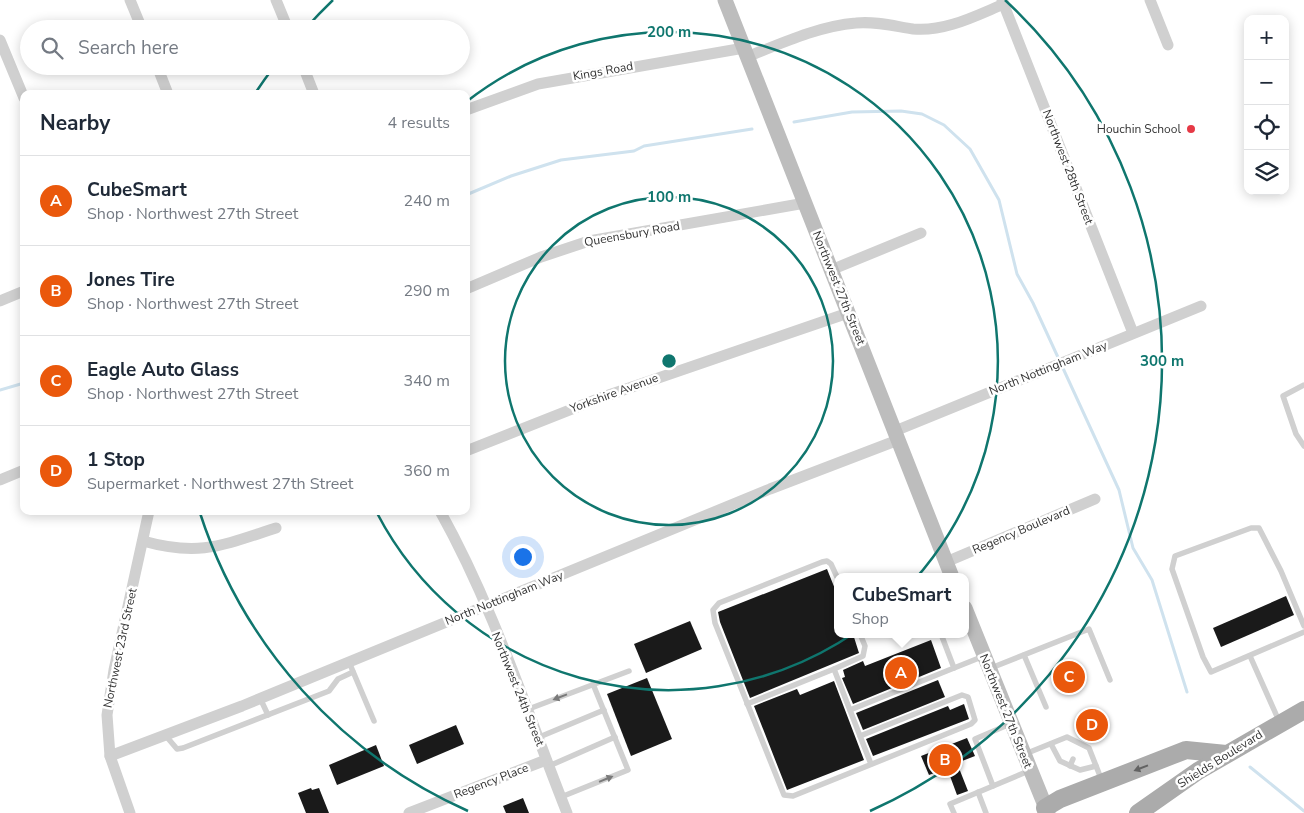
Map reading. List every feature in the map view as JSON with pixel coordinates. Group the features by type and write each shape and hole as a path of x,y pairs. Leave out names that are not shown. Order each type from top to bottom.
{"main road":[{"name":"Northwest 27th Street","path":"725,0 950,573"},
{"name":"Northwest 27th Street","path":"969,618 1025,754 1043,811"},
{"name":"Shields Boulevard","path":"1138,813 1226,754 1304,710"},
{"path":"1043,811 1103,783 1186,750 1226,754"}],"street":[{"path":"130,0 138,20"},
{"path":"276,0 284,20"},
{"path":"1150,0 1168,45"},
{"name":"Kings Road","path":"470,109 538,84 746,52 842,24 866,22 930,29 955,23 1003,2"},
{"name":"Northwest 28th Street","path":"1003,2 1133,333"},
{"path":"0,40 21,90"},
{"path":"161,75 166,90"},
{"path":"307,75 312,90"},
{"name":"Queensbury Road","path":"470,287 542,257 589,241 805,203"},
{"path":"831,270 921,233"},
{"path":"0,301 20,294"},
{"name":"North Nottingham Way","path":"110,756 166,736 260,698 351,667 484,606 896,435 1064,360 1201,306"},
{"name":"Yorkshire Avenue","path":"470,449 600,398 848,313"},
{"path":"0,480 20,472"},
{"name":"Regency Boulevard","path":"946,562 1095,499"},
{"name":"Northwest 23rd Street","path":"130,813 110,756 107,732 108,700 148,515"},
{"name":"Northwest 24th Street","path":"442,515 484,606 567,813"},
{"path":"143,541 177,549 201,549 276,528"},
{"name":"Regency Place","path":"409,813 547,763"}],"lane":[{"path":"1304,385 1282,396 1296,434 1304,446"},
{"path":"1304,626 1281,571 1259,528 1251,528 1175,556 1172,569 1203,658 1211,672 1304,632"},
{"path":"835,573 831,564 827,561 822,562 715,606 712,616 784,795 793,796 971,724 975,716 970,700 962,695 860,736"},
{"path":"850,710 954,668 1024,655 1089,629 1110,680"},
{"path":"747,704 863,656 865,646 862,638"},
{"path":"943,638 954,668"},
{"path":"1024,655 1046,707"},
{"path":"1250,656 1280,723"},
{"path":"166,736 178,749 183,748 329,691 338,678 351,667 374,721"},
{"path":"834,669 871,764"},
{"path":"526,710 629,670"},
{"path":"561,797 628,770 594,684"},
{"path":"260,698 268,715"},
{"path":"537,738 604,710"},
{"path":"993,786 975,739 1012,723"},
{"path":"547,763 615,737"},
{"path":"1025,754 1067,737 1079,746 1089,748 1103,783"},
{"path":"1051,744 1057,758 1070,766 1084,770 1096,766"},
{"path":"1070,766 1073,759"},
{"path":"954,813 950,804 1031,770"},
{"path":"978,792 986,813"}],"building":[{"path":"827,569 834,586 834,638 854,638 859,653 750,698 720,622 718,612"},
{"path":"1286,596 1294,615 1221,647 1213,628"},
{"path":"690,621 702,649 646,673 634,644"},
{"path":"931,640 941,668 853,704 842,678 845,677 843,670 863,661 865,666"},
{"path":"647,678 672,739 631,756 607,694"},
{"path":"938,680 945,697 863,730 856,713"},
{"path":"834,681 864,760 787,790 754,706 797,689 800,695"},
{"path":"964,704 969,719 873,756 866,739 948,706 950,710"},
{"path":"456,725 464,744 417,764 409,745"},
{"path":"967,738 975,756 957,763 968,791 957,795 947,768 929,775 921,756"},
{"path":"376,745 384,766 337,785 329,765"},
{"path":"311,788 312,790 319,788 329,813 306,813 298,793"},
{"path":"523,798 529,813 506,813 503,806"}],"waterway":[{"path":"794,122 852,112 901,111 922,114 944,125 970,149 999,200 1017,274 1033,303 1119,490 1133,548 1152,580 1187,692"},
{"path":"470,193 511,176 561,160 634,151 644,146 752,129"},
{"path":"0,390 20,384"},
{"path":"1250,767 1304,811"}],"place":[{"name":"Houchin School","path":"1191,129"},
{"name":"CubeSmart","path":"901,673"},
{"name":"Eagle Auto Glass","path":"1069,677"},
{"name":"1 Stop","path":"1092,725"},
{"name":"Jones Tire","path":"945,760"}]}
